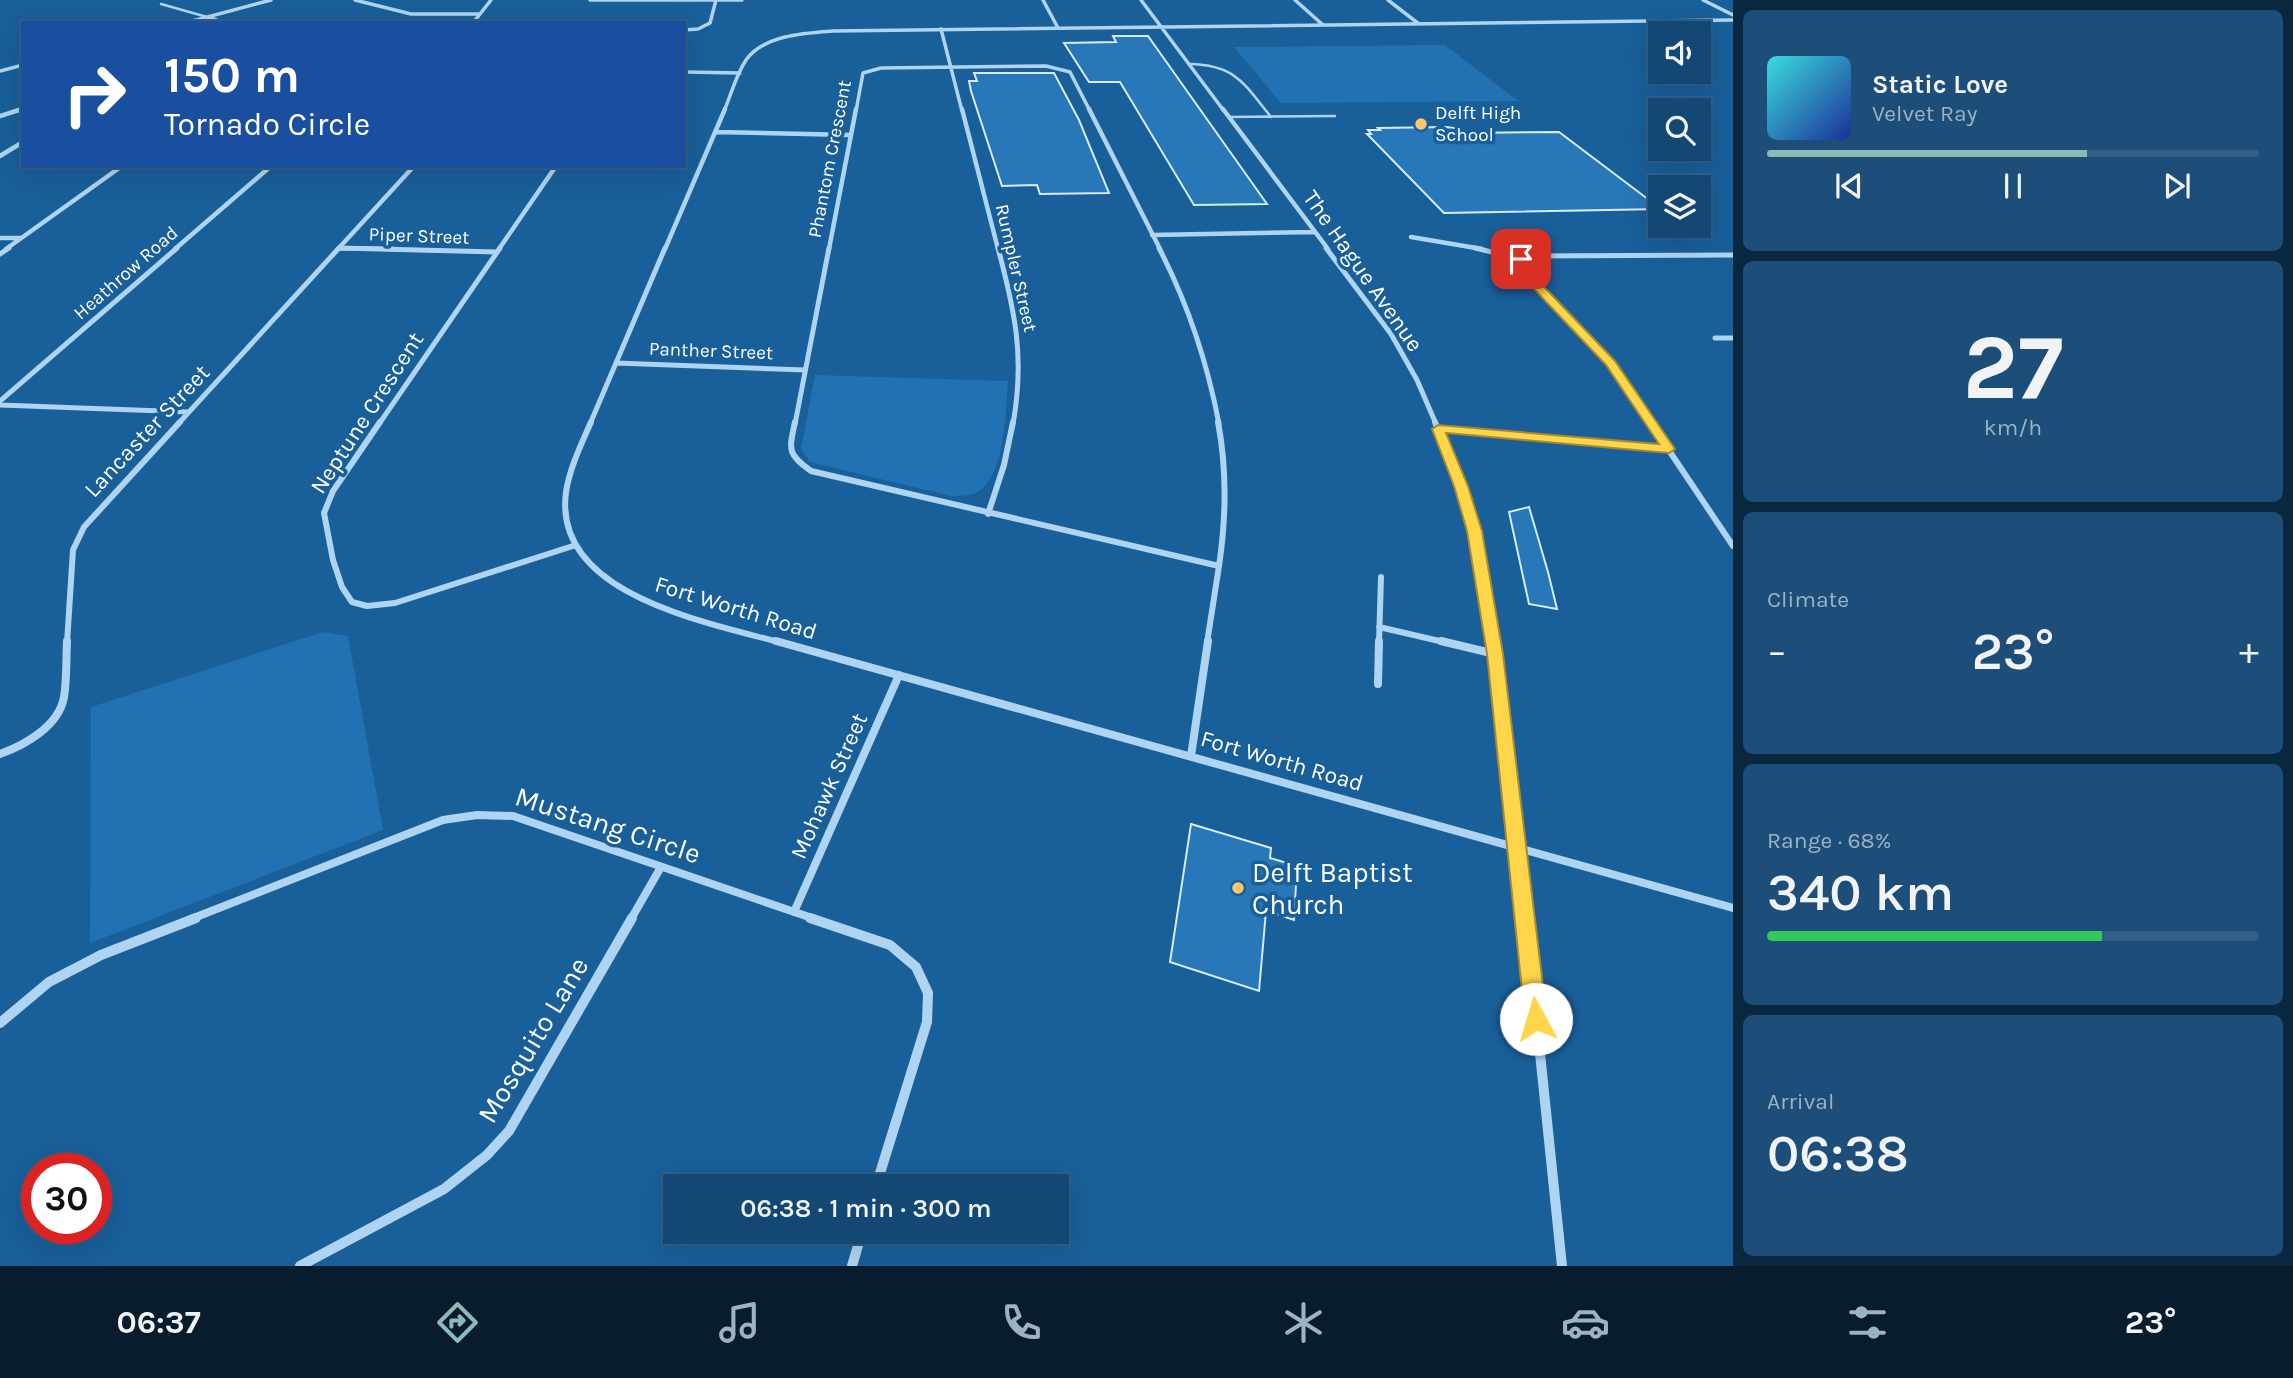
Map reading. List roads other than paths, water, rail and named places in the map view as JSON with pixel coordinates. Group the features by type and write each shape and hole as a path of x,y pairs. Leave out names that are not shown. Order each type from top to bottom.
{"street":[{"path":"192,21 271,0"},
{"path":"355,0 411,14 479,14"},
{"path":"474,21 491,0"},
{"path":"590,0 742,0"},
{"path":"686,30 698,29 710,23 716,0"},
{"path":"1043,0 1058,28"},
{"name":"The Hague Avenue","path":"1141,0 1391,334 1417,380 1461,486 1474,531 1495,654 1519,848 1562,1266"},
{"path":"1295,0 1323,25"},
{"path":"1388,0 1419,24"},
{"path":"1703,0 1733,15"},
{"path":"207,17 218,21"},
{"name":"Fort Worth Road","path":"1733,20 846,30 794,37 754,52 748,57 740,74 567,481 565,513 576,545 604,578 648,603 1733,908"},
{"name":"Rumpler Street","path":"941,29 1016,317 1019,347 1019,391 1009,449 988,514"},
{"path":"0,71 21,66"},
{"name":"Phantom Crescent","path":"1191,756 1219,565 1223,537 1224,454 1212,381 1195,327 1152,235 1070,72 1046,66 881,68 866,71 862,75 790,447 790,453 797,464 811,471 988,514 1219,565"},
{"path":"686,72 740,74"},
{"path":"0,116 21,111"},
{"path":"715,132 850,135"},
{"path":"0,156 21,143"},
{"path":"0,254 119,168"},
{"name":"Heathrow Road","path":"0,403 269,168"},
{"name":"Lancaster Street","path":"0,754 42,730 60,709 64,699 73,550 91,518 412,168"},
{"name":"Neptune Crescent","path":"555,168 329,497 324,516 342,590 352,602 361,605 383,606 576,545"},
{"path":"1152,235 1315,232"},
{"path":"1410,237 1456,243 1521,259 1528,256 1557,255 1733,255"},
{"path":"0,238 21,239"},
{"name":"Piper Street","path":"339,248 497,252"},
{"path":"1521,259 1521,269 1606,358 1733,547"},
{"path":"1715,338 1733,338"},
{"name":"Panther Street","path":"616,363 805,370"},
{"path":"0,403 188,412"},
{"path":"1438,429 1669,449"},
{"path":"1378,684 1381,577"},
{"path":"1379,627 1495,654"},
{"name":"Mohawk Street","path":"794,912 900,675"},
{"name":"Mustang Circle","path":"0,1023 49,982 88,960 454,817 489,814 513,816 900,951 916,967 928,993 927,1022 880,1174"},
{"name":"Mosquito Lane","path":"300,1266 444,1189 477,1164 509,1131 661,867"},
{"path":"852,1266 858,1244"}],"lane":[{"path":"161,4 169,4 207,17"},
{"path":"1189,64 1213,64 1231,70 1271,117"},
{"path":"1230,117 1335,116"}],"place":[{"name":"Delft High School","path":"1421,124"},
{"name":"Delft Baptist Church","path":"1238,888"}]}
